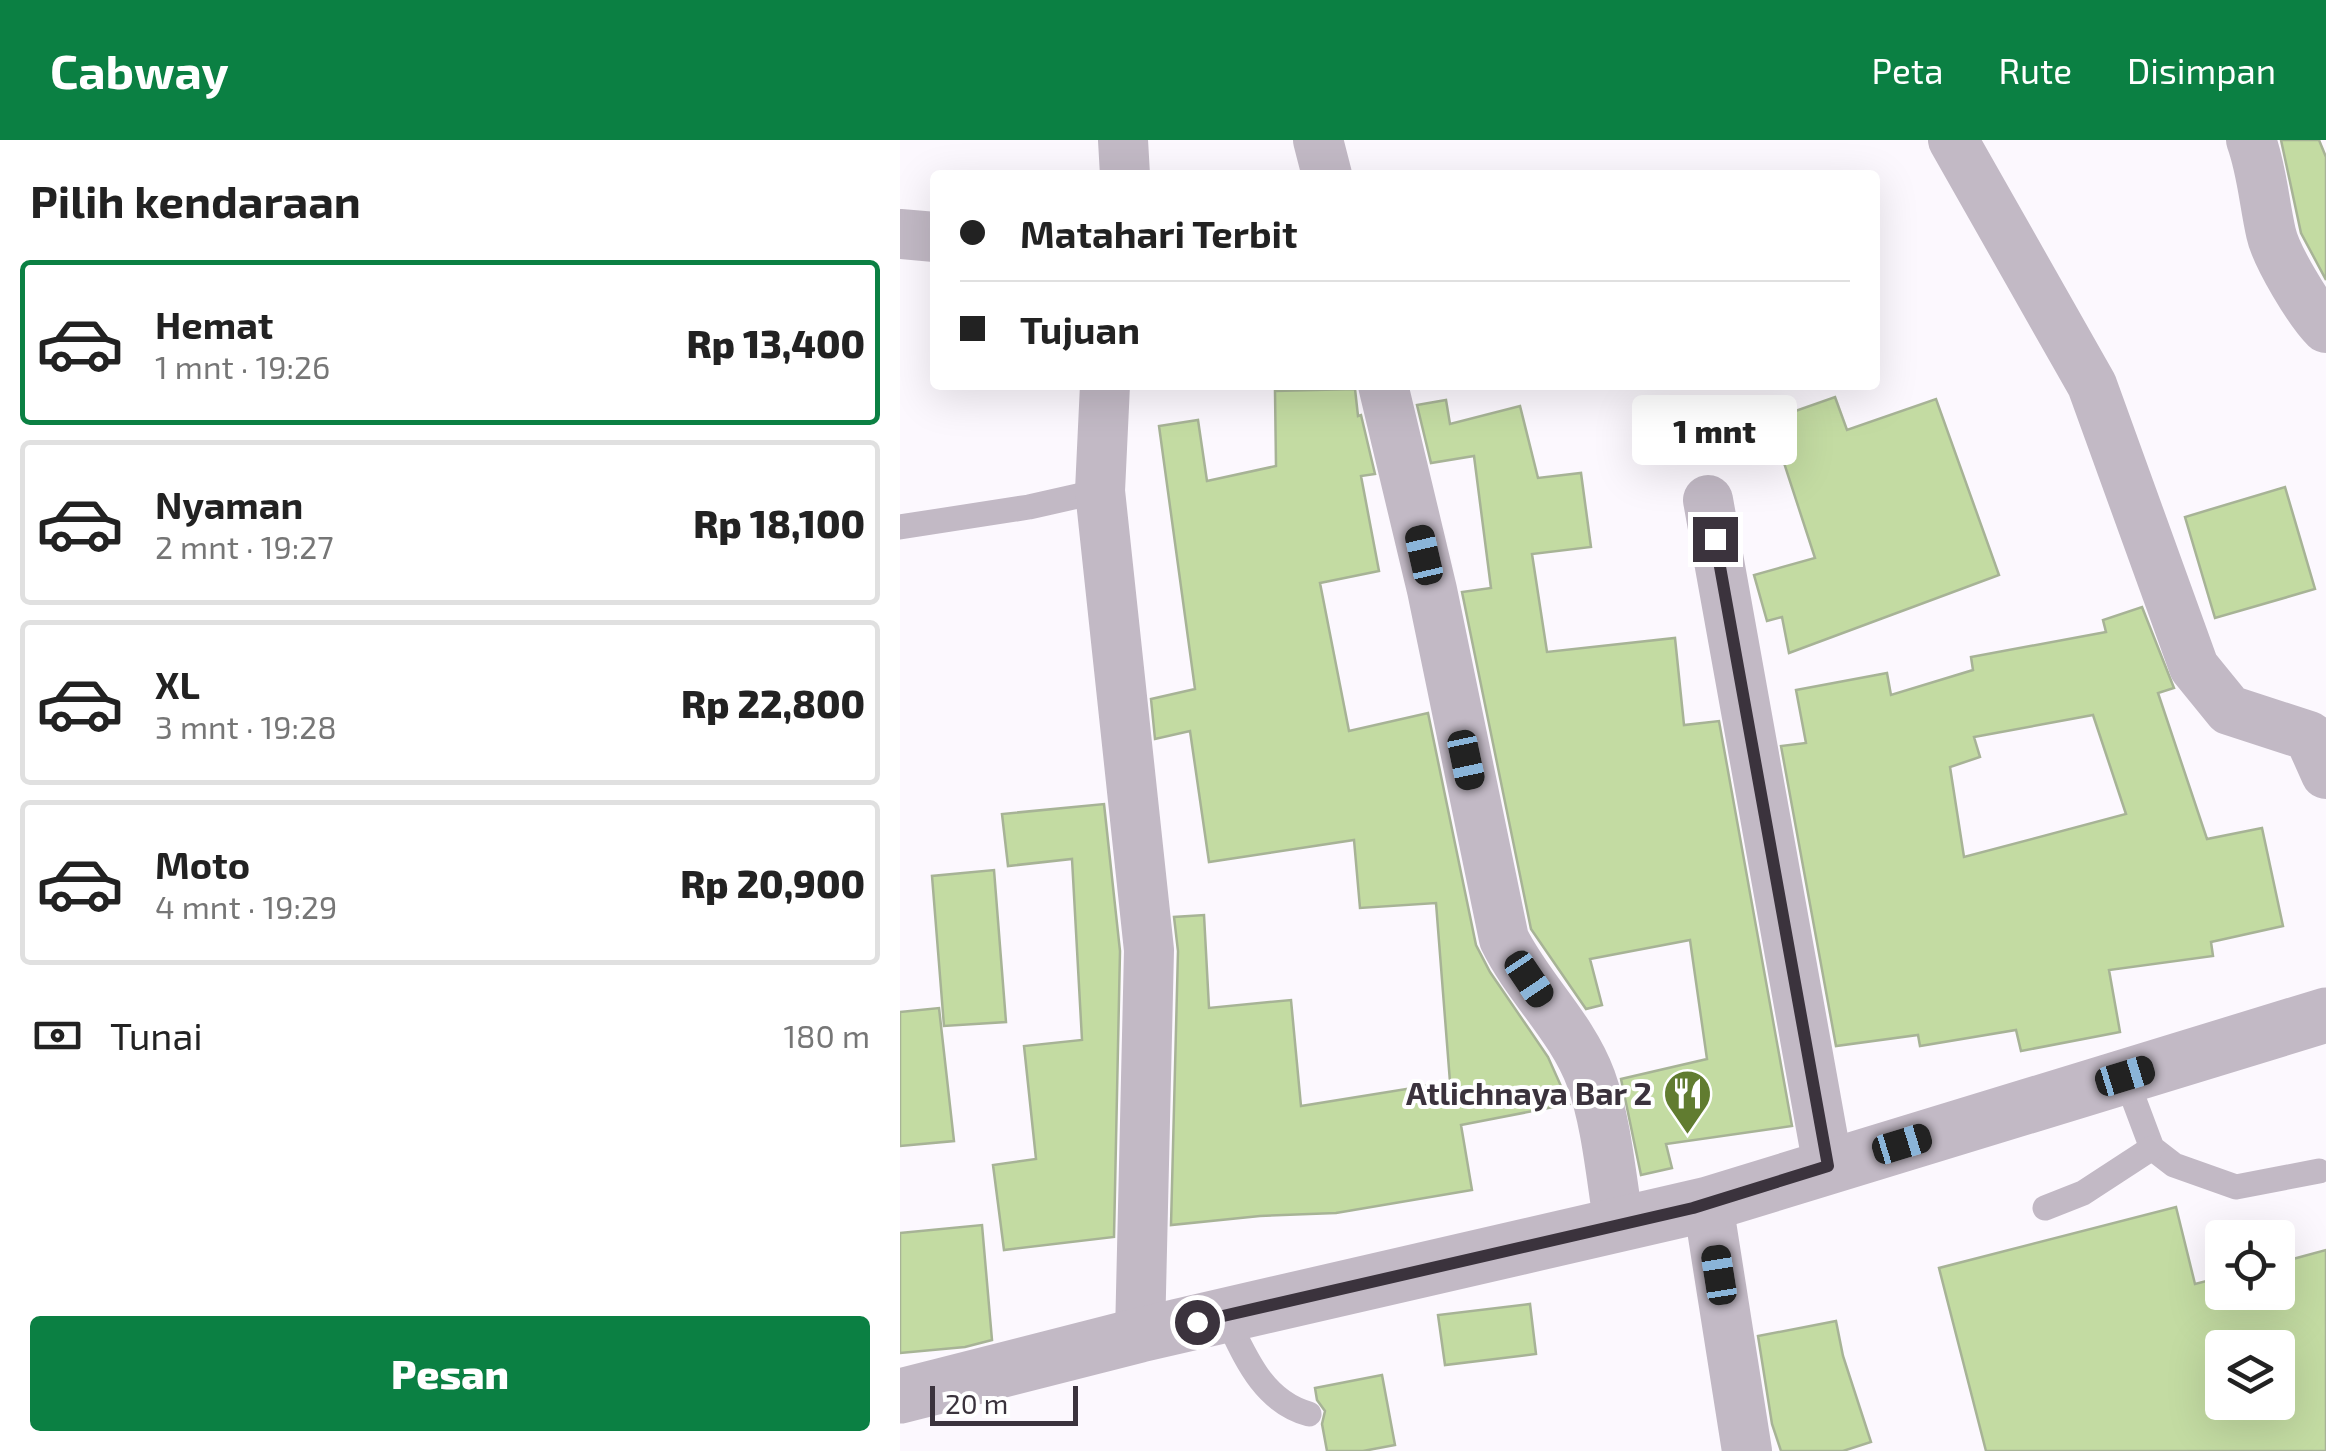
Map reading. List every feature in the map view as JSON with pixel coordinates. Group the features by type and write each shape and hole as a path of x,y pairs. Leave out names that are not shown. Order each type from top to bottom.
{"street":[{"path":"1123,140 1126,170"},
{"path":"1318,140 1326,170"},
{"path":"1953,140 2092,385 2194,667 2230,710 2308,736 2326,774"},
{"path":"2250,140 2259,166 2272,238 2314,316 2326,328"},
{"path":"900,234 930,237"},
{"path":"1105,390 1100,491 1149,950 1140,1335"},
{"path":"1383,390 1432,590 1504,939 1568,1036 1591,1079 1620,1225"},
{"path":"1708,500 1828,1166"},
{"path":"900,1396 1140,1335 1708,1204 2326,1016"},
{"path":"1708,1204 1746,1451"}],"lane":[{"path":"900,527 1029,507 1100,491"},
{"path":"2125,1076 2152,1148 2174,1165 2236,1187 2319,1171"},
{"path":"2044,1208 2083,1192 2152,1148"},
{"path":"1225,1316 1264,1386 1276,1399 1308,1414"}],"building":[{"path":"2281,140 2319,140 2326,157 2326,280 2301,233"},
{"path":"1355,390 1358,416 1361,415 1375,474 1361,476 1379,571 1320,583 1349,731 1428,713 1476,945 1548,1057 1569,1104 1461,1125 1472,1190 1336,1213 1171,1225 1178,951 1174,917 1204,915 1209,1008 1291,1000 1301,1106 1450,1082 1436,903 1360,908 1354,840 1209,862 1190,731 1155,739 1151,699 1195,689 1159,426 1198,420 1207,481 1276,466 1275,391"},
{"path":"1835,397 1847,430 1936,399 1999,575 1789,653 1782,617 1767,621 1754,575 1815,558 1770,420"},
{"path":"1446,400 1450,424 1520,406 1538,478 1581,473 1591,547 1532,554 1547,652 1675,638 1684,725 1719,721 1792,1126 1666,1144 1672,1168 1641,1175 1621,1079 1707,1059 1690,940 1590,959 1602,1005 1586,1009 1531,929 1462,592 1491,588 1474,456 1431,463 1417,405"},
{"path":"2285,487 2315,589 2215,618 2185,517"},
{"path":"2142,607 2174,688 2158,693 2207,839 2262,828 2283,926 2211,942 2213,956 2109,970 2120,1032 2021,1051 2016,1030 1920,1046 1918,1035 1836,1046 1781,746 1806,743 1796,690 1887,673 1891,695 1973,670 1971,657 2106,632 2103,620","holes":["2093,715 2126,814 1964,857 1950,767 1980,757 1974,737"]},
{"path":"1104,804 1120,951 1114,1237 1004,1250 993,1165 1036,1159 1024,1046 1082,1040 1072,859 1008,866 1002,814"},
{"path":"994,870 1006,1022 944,1026 932,876"},
{"path":"939,1008 954,1141 900,1146 900,1012"},
{"path":"2176,1207 2195,1284 2205,1281 2205,1310 2295,1310 2295,1258 2326,1250 2326,1451 1986,1451 1939,1268"},
{"path":"982,1225 992,1340 965,1347 900,1353 900,1233"},
{"path":"1530,1304 1536,1354 1445,1365 1438,1315"},
{"path":"1836,1321 1843,1356 1871,1442 1843,1451 1781,1451 1772,1424 1758,1336"},
{"path":"1382,1375 1395,1445 1363,1451 1327,1451 1322,1424 1325,1411 1315,1388"}],"place":[{"name":"Atlichnaya Bar 2","path":"1687,1136"}],"route":[{"path":"1197,1322 1693,1208 1828,1166 1715,539"}]}
